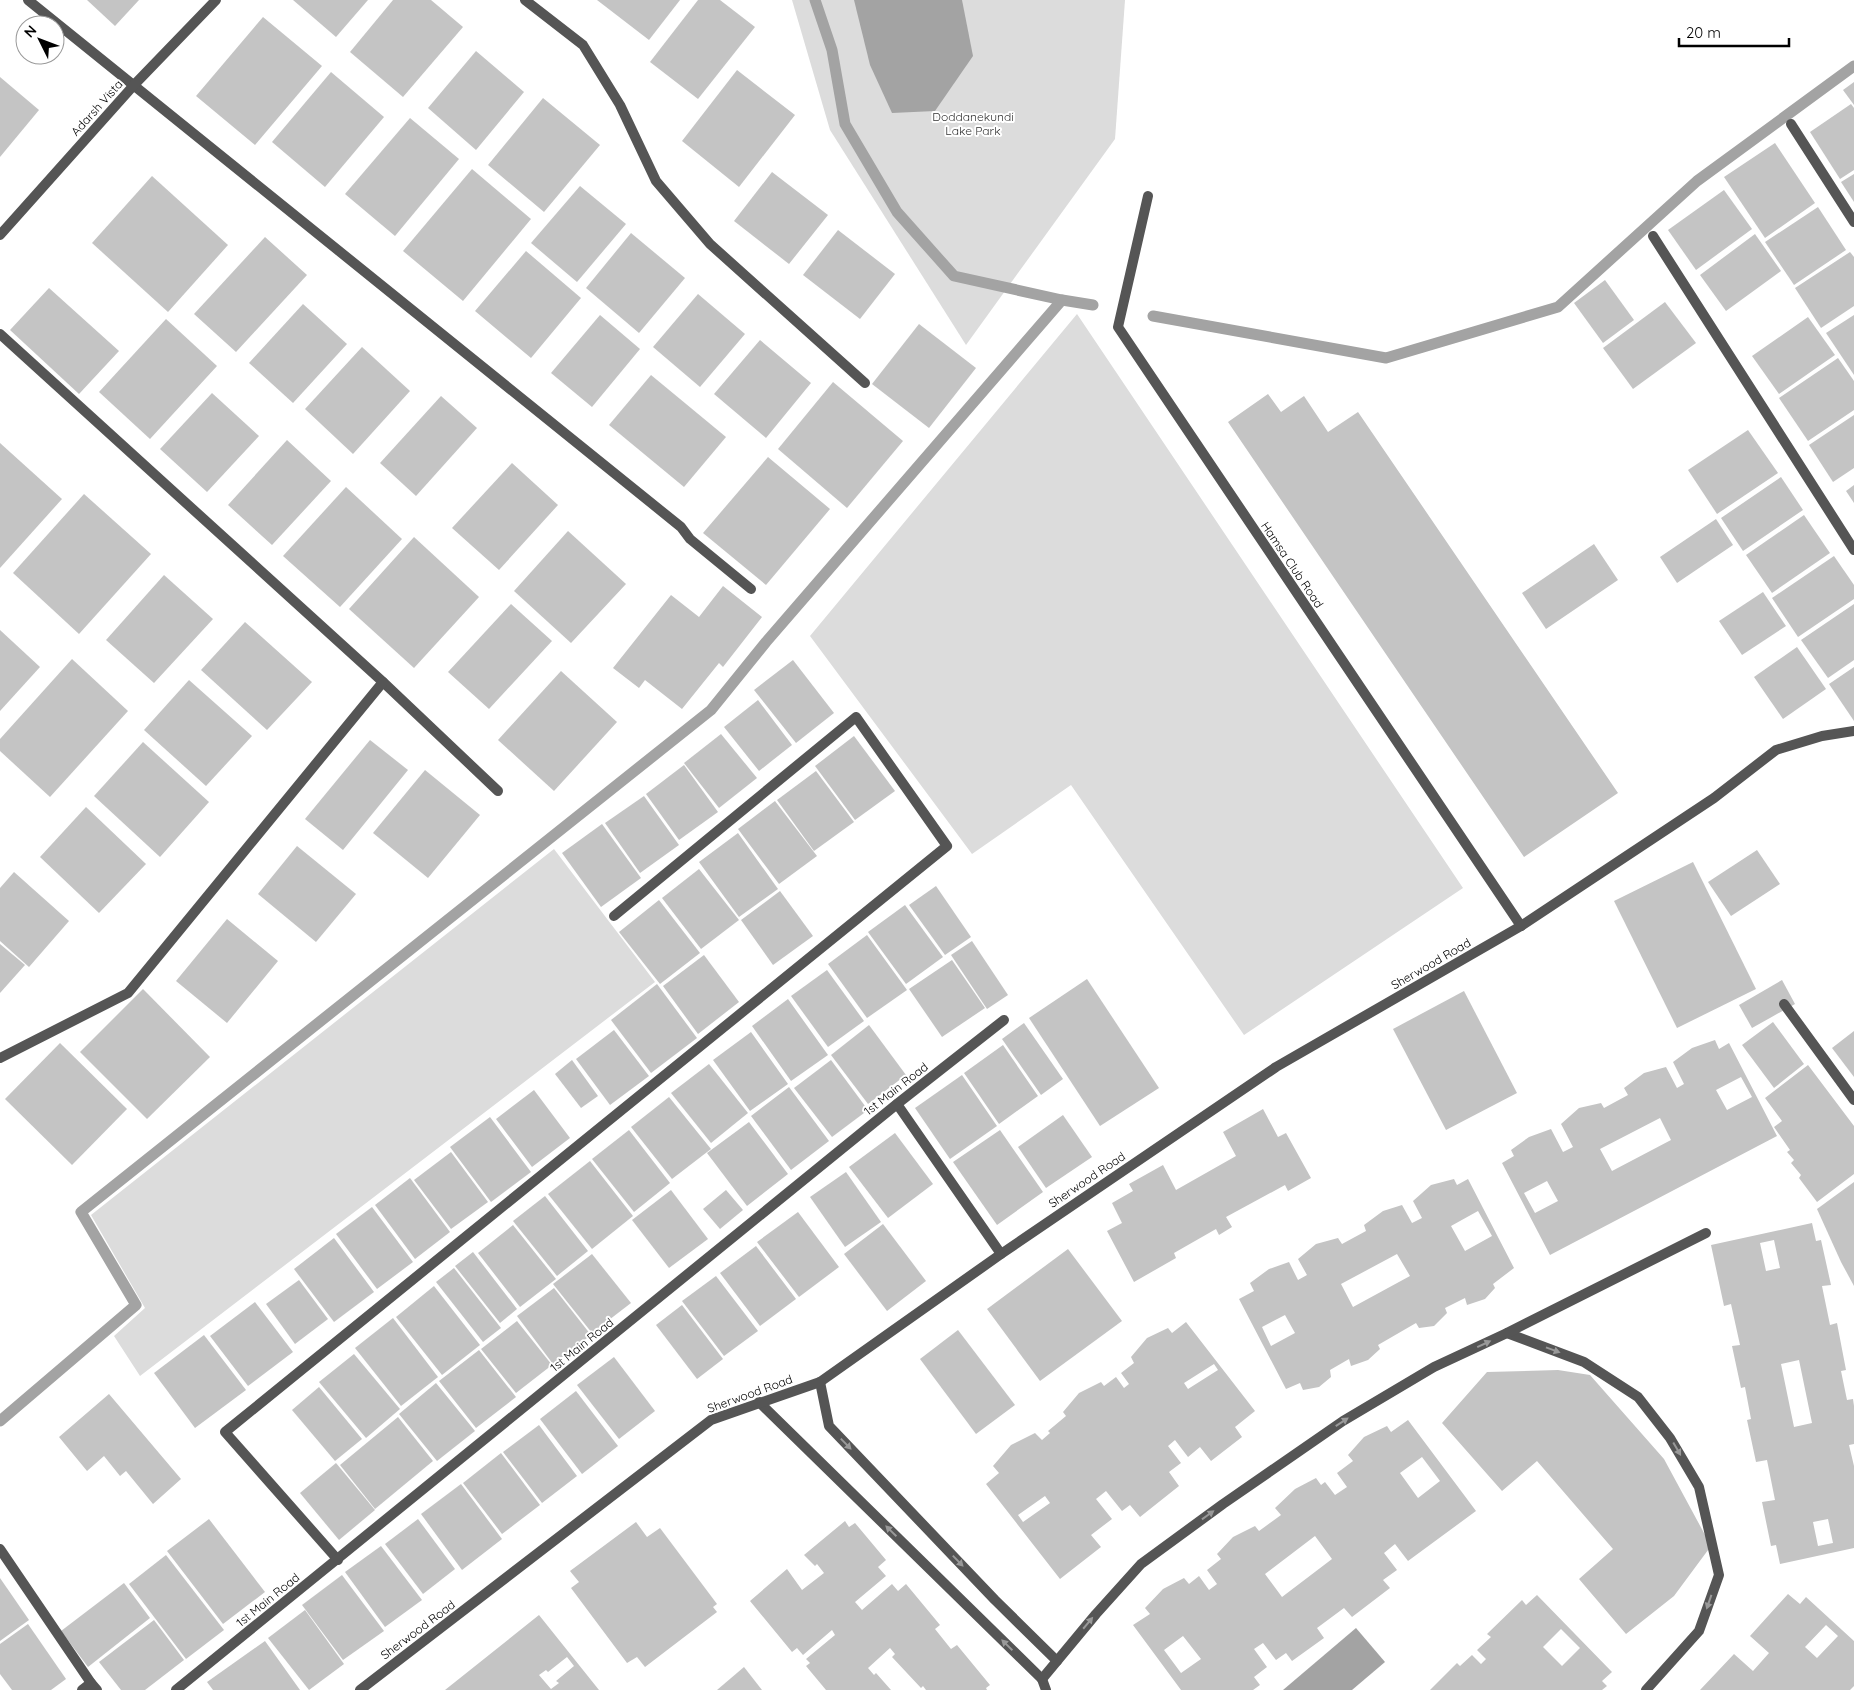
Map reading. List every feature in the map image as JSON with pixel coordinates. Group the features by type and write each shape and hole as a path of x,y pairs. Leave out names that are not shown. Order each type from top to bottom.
{"street":[{"path":"28,0 681,527 690,540 751,589"},
{"name":"Adarsh Vista","path":"0,235 134,85 216,0"},
{"path":"525,0 583,45 620,105 656,181 710,244 865,383"},
{"path":"1791,124 1854,222"},
{"name":"Hamsa Club Road","path":"1148,196 1118,327 1521,926"},
{"path":"1653,236 1854,550"},
{"path":"0,334 383,682 498,791"},
{"path":"0,1058 128,993 383,682"},
{"path":"338,1560 225,1432 947,846 856,717 614,916"},
{"name":"Sherwood Road","path":"360,1690 711,1420 820,1382 1001,1254 1276,1068 1521,926 1714,798 1776,750 1822,736 1854,731"},
{"path":"1784,1004 1854,1100"},
{"name":"1st Main Road","path":"176,1690 1004,1020"},
{"path":"898,1104 1001,1254"},
{"path":"1042,1679 1141,1564 1223,1504 1343,1421 1434,1367 1507,1334 1706,1233"},
{"path":"1507,1334 1584,1362 1638,1397 1670,1438 1699,1488 1719,1575 1699,1630 1646,1690"},
{"path":"820,1382 829,1426 995,1600 1057,1661"},
{"path":"759,1402 1042,1679 1046,1690"},
{"path":"0,1549 94,1687 82,1690"}],"green space":[{"name":"Doddanekundi Lake Park","path":"792,0 1125,0 1115,139 966,345 830,130"},
{"path":"1077,314 1463,888 1244,1035 1071,785 972,854 810,636"},
{"path":"554,849 655,982 140,1376 114,1336 145,1308 91,1215"}],"shaded area":[{"path":"854,0 962,0 973,56 935,111 892,113 870,65"},
{"path":"1356,1628 1385,1662 1352,1690 1283,1690"}],"building":[{"path":"87,0 139,0 115,26"},
{"path":"293,0 368,0 336,37"},
{"path":"393,0 431,0 463,27 403,97 350,52"},
{"path":"597,0 680,0 649,40"},
{"path":"698,0 720,0 755,27 698,99 650,62"},
{"path":"263,17 322,66 255,145 196,96"},
{"path":"476,51 524,92 476,150 428,108"},
{"path":"737,70 795,115 739,187 682,141"},
{"path":"331,72 384,117 325,187 272,142"},
{"path":"0,77 39,110 0,157"},
{"path":"1854,82 1854,105 1843,90"},
{"path":"543,98 600,145 544,212 488,165"},
{"path":"1851,104 1854,108 1854,170 1840,179 1810,132"},
{"path":"410,118 459,159 395,236 345,194"},
{"path":"1775,143 1815,203 1765,238 1724,177"},
{"path":"472,169 531,219 463,301 403,251"},
{"path":"772,172 828,215 789,264 734,221"},
{"path":"1854,174 1854,202 1841,182"},
{"path":"152,176 228,245 168,312 92,243"},
{"path":"580,186 626,224 577,282 531,243"},
{"path":"1724,190 1752,229 1696,270 1668,230"},
{"path":"1818,207 1846,250 1794,285 1765,242"},
{"path":"838,230 895,274 860,319 803,275"},
{"path":"631,233 685,278 639,333 586,288"},
{"path":"1755,234 1781,271 1726,311 1700,275"},
{"path":"265,237 307,275 236,352 194,314"},
{"path":"526,251 581,298 531,358 475,311"},
{"path":"1850,252 1854,257 1854,306 1821,328 1795,288"},
{"path":"1605,280 1634,320 1603,343 1574,303"},
{"path":"49,288 119,351 79,394 10,330"},
{"path":"698,294 745,334 700,387 653,347"},
{"path":"1665,302 1696,343 1633,389 1603,348"},
{"path":"303,304 347,344 293,403 249,363"},
{"path":"600,315 640,349 592,407 551,373"},
{"path":"1854,315 1854,375 1826,333"},
{"path":"1808,317 1835,355 1779,394 1752,356"},
{"path":"166,319 217,366 150,439 99,392"},
{"path":"919,324 976,368 929,428 872,384"},
{"path":"760,340 811,383 766,438 714,394"},
{"path":"362,347 410,391 353,454 305,409"},
{"path":"1838,358 1854,381 1854,410 1808,441 1779,398"},
{"path":"651,375 726,437 684,487 609,425"},
{"path":"833,382 903,441 847,508 778,449"},
{"path":"212,393 259,436 207,492 160,449"},
{"path":"1268,394 1281,412 1304,396 1328,432 1358,412 1618,793 1524,857 1228,422"},
{"path":"441,396 477,428 416,496 380,463"},
{"path":"1854,415 1854,468 1833,482 1809,445"},
{"path":"1748,430 1778,473 1717,514 1688,470"},
{"path":"287,440 331,481 272,545 228,505"},
{"path":"0,443 62,499 0,568"},
{"path":"768,457 830,509 766,585 703,533"},
{"path":"512,463 558,505 499,570 452,528"},
{"path":"1781,477 1803,510 1743,551 1721,518"},
{"path":"1854,485 1854,503 1846,491"},
{"path":"346,487 402,539 340,607 283,556"},
{"path":"84,494 151,554 79,634 13,573"},
{"path":"1804,515 1830,553 1772,593 1746,555"},
{"path":"1716,519 1733,545 1677,583 1660,557"},
{"path":"568,531 626,584 571,643 514,591"},
{"path":"414,537 479,597 414,668 349,609"},
{"path":"1594,544 1618,580 1546,629 1522,593"},
{"path":"1834,556 1854,585 1854,599 1798,637 1772,598"},
{"path":"164,575 213,619 154,683 106,640"},
{"path":"723,586 762,617 723,667 719,663 682,709 645,680 639,688 613,668 671,595 699,617"},
{"path":"1763,592 1786,626 1742,655 1719,621"},
{"path":"511,604 552,641 489,709 448,672"},
{"path":"1854,604 1854,660 1828,678 1801,640"},
{"path":"245,622 312,682 267,730 201,670"},
{"path":"0,630 40,667 0,711"},
{"path":"1797,647 1826,689 1783,719 1754,677"},
{"path":"72,659 128,711 50,797 0,751 0,739"},
{"path":"793,660 834,713 796,743 754,690"},
{"path":"1854,667 1854,721 1829,684"},
{"path":"561,671 617,722 554,791 498,740"},
{"path":"189,680 252,736 206,786 144,730"},
{"path":"758,700 792,745 759,771 724,727"},
{"path":"721,734 757,778 719,808 684,763"},
{"path":"854,736 895,791 855,820 815,766"},
{"path":"370,740 408,770 343,850 305,819"},
{"path":"143,742 209,802 160,857 94,796"},
{"path":"684,765 718,812 679,840 646,794"},
{"path":"425,770 480,815 428,878 373,833"},
{"path":"816,771 854,822 814,851 777,800"},
{"path":"644,796 679,845 640,873 605,823"},
{"path":"775,801 817,856 779,884 738,829"},
{"path":"86,807 146,864 99,913 40,857"},
{"path":"602,824 641,878 601,907 562,853"},
{"path":"738,833 778,889 739,917 699,862"},
{"path":"297,846 356,894 316,942 258,894"},
{"path":"1757,850 1780,884 1731,916 1708,882"},
{"path":"1693,862 1756,989 1677,1028 1614,901"},
{"path":"699,869 739,920 701,949 662,898"},
{"path":"14,872 69,921 29,967 0,941 0,888"},
{"path":"936,886 971,937 945,955 909,905"},
{"path":"780,891 813,936 773,965 741,920"},
{"path":"659,900 700,953 660,984 619,932"},
{"path":"905,905 943,957 906,984 868,932"},
{"path":"227,919 278,961 227,1023 176,981"},
{"path":"867,935 907,990 867,1018 828,964"},
{"path":"972,941 1008,995 987,1009 951,955"},
{"path":"0,944 25,965 0,993"},
{"path":"704,955 739,1002 698,1034 663,986"},
{"path":"952,960 985,1008 942,1037 909,989"},
{"path":"827,970 864,1021 828,1047 791,996"},
{"path":"1087,979 1159,1088 1100,1126 1029,1018"},
{"path":"1782,980 1795,1004 1752,1028 1739,1005"},
{"path":"657,984 697,1038 651,1073 611,1020"},
{"path":"143,989 210,1057 147,1119 80,1052"},
{"path":"1464,991 1517,1093 1446,1130 1393,1029"},
{"path":"788,999 828,1055 791,1081 752,1026"},
{"path":"1773,1022 1804,1064 1774,1088 1742,1045"},
{"path":"1024,1023 1063,1079 1041,1095 1002,1039"},
{"path":"869,1025 906,1075 868,1104 831,1055"},
{"path":"614,1030 649,1076 610,1105 576,1059"},
{"path":"1854,1031 1854,1077 1832,1048"},
{"path":"751,1032 788,1084 750,1111 713,1060"},
{"path":"1715,1040 1719,1049 1729,1043 1777,1136 1550,1255 1502,1163 1514,1156 1511,1150 1529,1137 1551,1129 1563,1152 1573,1147 1561,1124 1579,1108 1601,1103 1604,1108 1628,1095 1624,1088 1644,1073 1666,1067 1677,1088 1684,1084 1673,1062 1692,1048","holes":["1741,1077 1752,1097 1727,1110 1716,1090","1660,1118 1671,1140 1612,1171 1600,1149","1547,1181 1558,1201 1535,1213 1524,1193"]},
{"path":"60,1043 127,1109 72,1165 5,1099"},
{"path":"1003,1045 1038,1096 999,1124 964,1073"},
{"path":"572,1060 598,1096 581,1108 555,1074"},
{"path":"831,1060 868,1110 832,1137 794,1088"},
{"path":"709,1064 748,1113 711,1143 671,1093"},
{"path":"1808,1065 1854,1126 1854,1174 1817,1202 1799,1178 1801,1175 1791,1163 1794,1160 1787,1152 1790,1150 1774,1127 1782,1121 1765,1098"},
{"path":"962,1075 997,1126 950,1159 915,1108"},
{"path":"789,1087 829,1141 791,1170 751,1116"},
{"path":"534,1090 570,1138 532,1167 496,1119"},
{"path":"669,1097 711,1149 672,1179 631,1127"},
{"path":"1263,1109 1278,1137 1286,1133 1311,1178 1288,1191 1285,1185 1226,1217 1232,1227 1219,1235 1216,1229 1174,1253 1176,1258 1134,1282 1107,1231 1122,1223 1112,1203 1133,1191 1129,1184 1163,1165 1176,1190 1236,1156 1223,1132"},
{"path":"1063,1115 1092,1157 1046,1188 1018,1147"},
{"path":"490,1117 531,1172 491,1202 450,1147"},
{"path":"749,1122 788,1174 747,1206 707,1153"},
{"path":"629,1130 670,1183 634,1212 592,1159"},
{"path":"1000,1130 1043,1192 997,1225 953,1162"},
{"path":"895,1133 933,1184 888,1218 849,1167"},
{"path":"451,1152 488,1202 451,1229 414,1180"},
{"path":"590,1161 633,1216 592,1249 548,1194"},
{"path":"846,1172 881,1222 845,1247 810,1197"},
{"path":"410,1178 450,1232 415,1259 375,1205"},
{"path":"1454,1179 1457,1185 1468,1179 1514,1268 1493,1284 1495,1288 1485,1299 1467,1305 1465,1298 1445,1308 1447,1313 1434,1326 1419,1328 1416,1323 1378,1345 1380,1349 1368,1360 1351,1366 1349,1359 1330,1370 1331,1377 1319,1387 1303,1390 1300,1383 1286,1389 1239,1299 1254,1291 1250,1283 1269,1269 1289,1262 1298,1280 1307,1275 1298,1259 1316,1244 1338,1238 1342,1244 1366,1231 1364,1225 1383,1211 1402,1205 1412,1223 1422,1218 1413,1201 1431,1185","holes":["1478,1211 1492,1236 1465,1251 1451,1226","1397,1254 1410,1276 1353,1307 1341,1284","1285,1315 1295,1333 1271,1346 1262,1327"]},
{"path":"1854,1182 1854,1286 1817,1209"},
{"path":"671,1190 708,1239 669,1268 632,1220"},
{"path":"726,1190 743,1210 720,1229 703,1209"},
{"path":"545,1196 588,1251 557,1276 513,1221"},
{"path":"372,1207 413,1262 377,1289 336,1234"},
{"path":"798,1212 839,1267 799,1297 757,1242"},
{"path":"1812,1223 1816,1241 1821,1240 1831,1285 1822,1286 1830,1325 1837,1323 1846,1370 1841,1371 1847,1400 1853,1399 1854,1406 1854,1444 1849,1445 1854,1466 1854,1548 1780,1564 1776,1545 1771,1546 1762,1502 1775,1500 1767,1460 1756,1462 1747,1420 1751,1419 1745,1387 1741,1388 1732,1346 1740,1345 1731,1304 1724,1306 1711,1245","holes":["1774,1240 1780,1268 1766,1271 1760,1243","1799,1360 1812,1423 1794,1427 1781,1364","1828,1519 1833,1543 1818,1546 1813,1522"]},
{"path":"883,1224 926,1281 887,1311 844,1254"},
{"path":"513,1225 556,1279 520,1307 478,1253"},
{"path":"334,1238 374,1292 334,1322 294,1269"},
{"path":"756,1246 796,1299 760,1326 720,1273"},
{"path":"1068,1249 1122,1321 1040,1381 987,1309"},
{"path":"473,1252 517,1309 500,1323 455,1266"},
{"path":"592,1254 631,1303 592,1333 553,1284"},
{"path":"454,1268 501,1328 483,1342 436,1282"},
{"path":"716,1276 758,1331 724,1356 682,1301"},
{"path":"299,1280 328,1319 295,1344 266,1304"},
{"path":"434,1286 480,1345 442,1375 396,1317"},
{"path":"554,1288 591,1335 553,1364 517,1316"},
{"path":"255,1302 293,1352 248,1386 210,1336"},
{"path":"682,1305 723,1359 697,1379 656,1325"},
{"path":"393,1318 438,1377 401,1406 355,1348"},
{"path":"517,1321 552,1365 516,1393 481,1349"},
{"path":"1186,1322 1255,1411 1235,1427 1242,1437 1211,1461 1200,1447 1188,1457 1175,1440 1168,1446 1181,1463 1169,1472 1179,1486 1140,1517 1130,1505 1122,1511 1106,1491 1096,1499 1112,1519 1091,1535 1101,1547 1060,1579 986,1484 999,1473 993,1466 1011,1445 1035,1433 1042,1440 1050,1433 1048,1431 1066,1416 1063,1412 1079,1393 1101,1382 1104,1386 1116,1377 1124,1388 1129,1384 1121,1373 1134,1363 1131,1357 1147,1338 1168,1328 1172,1333","holes":["1214,1364 1218,1370 1188,1389 1184,1383","1045,1496 1050,1503 1023,1522 1018,1515"]},
{"path":"958,1330 1015,1405 976,1434 920,1359"},
{"path":"204,1335 246,1390 195,1428 154,1373"},
{"path":"479,1350 516,1397 476,1428 439,1381"},
{"path":"354,1354 400,1409 366,1438 319,1382"},
{"path":"614,1357 655,1411 619,1439 577,1385"},
{"path":"1558,1370 1590,1375 1664,1459 1711,1546 1674,1596 1626,1634 1579,1579 1613,1549 1537,1461 1502,1491 1442,1423 1487,1372"},
{"path":"436,1383 475,1431 437,1461 399,1414"},
{"path":"319,1387 362,1439 335,1461 292,1410"},
{"path":"576,1391 618,1446 582,1474 540,1419"},
{"path":"109,1394 181,1479 153,1504 126,1471 120,1476 104,1456 87,1471 59,1437"},
{"path":"398,1417 433,1461 375,1509 340,1465"},
{"path":"1408,1420 1476,1511 1408,1561 1395,1544 1384,1553 1397,1570 1383,1580 1390,1588 1352,1617 1344,1608 1317,1628 1324,1638 1292,1661 1286,1653 1276,1660 1263,1643 1254,1649 1267,1667 1254,1677 1260,1685 1253,1690 1181,1690 1133,1625 1150,1614 1145,1608 1163,1589 1184,1578 1189,1584 1199,1576 1209,1590 1217,1584 1207,1570 1221,1559 1217,1554 1233,1537 1255,1526 1259,1531 1281,1515 1275,1508 1295,1489 1316,1478 1321,1485 1325,1482 1335,1495 1347,1487 1337,1473 1353,1461 1348,1455 1364,1437 1387,1426 1391,1432","holes":["1422,1457 1440,1481 1418,1498 1400,1473","1315,1536 1332,1559 1282,1597 1265,1574","1183,1636 1201,1659 1181,1673 1164,1650"]},
{"path":"539,1425 577,1476 542,1503 503,1452"},
{"path":"501,1453 540,1505 502,1534 463,1483"},
{"path":"336,1463 375,1510 339,1540 300,1493"},
{"path":"461,1484 502,1539 462,1570 421,1514"},
{"path":"209,1519 265,1592 223,1624 167,1551"},
{"path":"418,1519 455,1569 423,1594 385,1544"},
{"path":"845,1521 849,1527 855,1523 886,1560 878,1567 886,1576 855,1602 862,1610 892,1584 898,1591 906,1584 940,1625 935,1629 951,1649 957,1645 990,1685 986,1688 987,1690 926,1690 923,1686 921,1688 892,1657 895,1654 890,1648 868,1668 874,1675 876,1673 891,1690 826,1690 806,1666 810,1663 806,1659 835,1635 832,1630 803,1655 797,1648 792,1652 750,1601 787,1569 802,1590 824,1573 817,1564 815,1566 804,1555"},
{"path":"636,1522 647,1537 660,1528 717,1604 713,1607 717,1612 645,1667 637,1657 627,1663 571,1588 579,1582 570,1571"},
{"path":"381,1546 422,1600 385,1627 345,1572"},
{"path":"166,1555 224,1630 186,1659 129,1584"},
{"path":"342,1575 384,1631 343,1660 302,1605"},
{"path":"0,1578 29,1620 0,1641"},
{"path":"124,1583 150,1618 88,1667 61,1631"},
{"path":"1788,1594 1800,1604 1806,1597 1854,1641 1854,1686 1850,1690 1700,1690 1734,1654 1753,1671 1769,1653 1750,1636","holes":["1826,1625 1838,1636 1817,1658 1805,1647"]},
{"path":"1537,1595 1612,1672 1602,1681 1607,1686 1602,1690 1430,1690 1457,1663 1460,1666 1472,1655 1481,1664 1486,1659 1477,1650 1491,1637 1487,1634 1522,1600 1526,1605","holes":["1561,1629 1580,1648 1562,1666 1543,1647"]},
{"path":"305,1610 344,1664 309,1690 268,1638"},
{"path":"539,1615 599,1690 445,1690","holes":["567,1657 574,1666 556,1681 559,1683 551,1689 539,1675 546,1670 548,1672"]},
{"path":"154,1620 184,1660 145,1690 121,1690 99,1662"},
{"path":"28,1624 66,1679 51,1690 12,1690 0,1674 0,1644"},
{"path":"265,1641 300,1690 213,1690 207,1682"},
{"path":"744,1667 762,1690 717,1690"}],"waterway":[{"path":"815,0 832,50 845,124 897,212 954,276 1062,300"},
{"path":"1153,316 1386,358 1558,307 1697,181 1854,66"},
{"path":"0,1421 136,1305 81,1212 711,710 766,642 1062,300 1093,305"}]}
